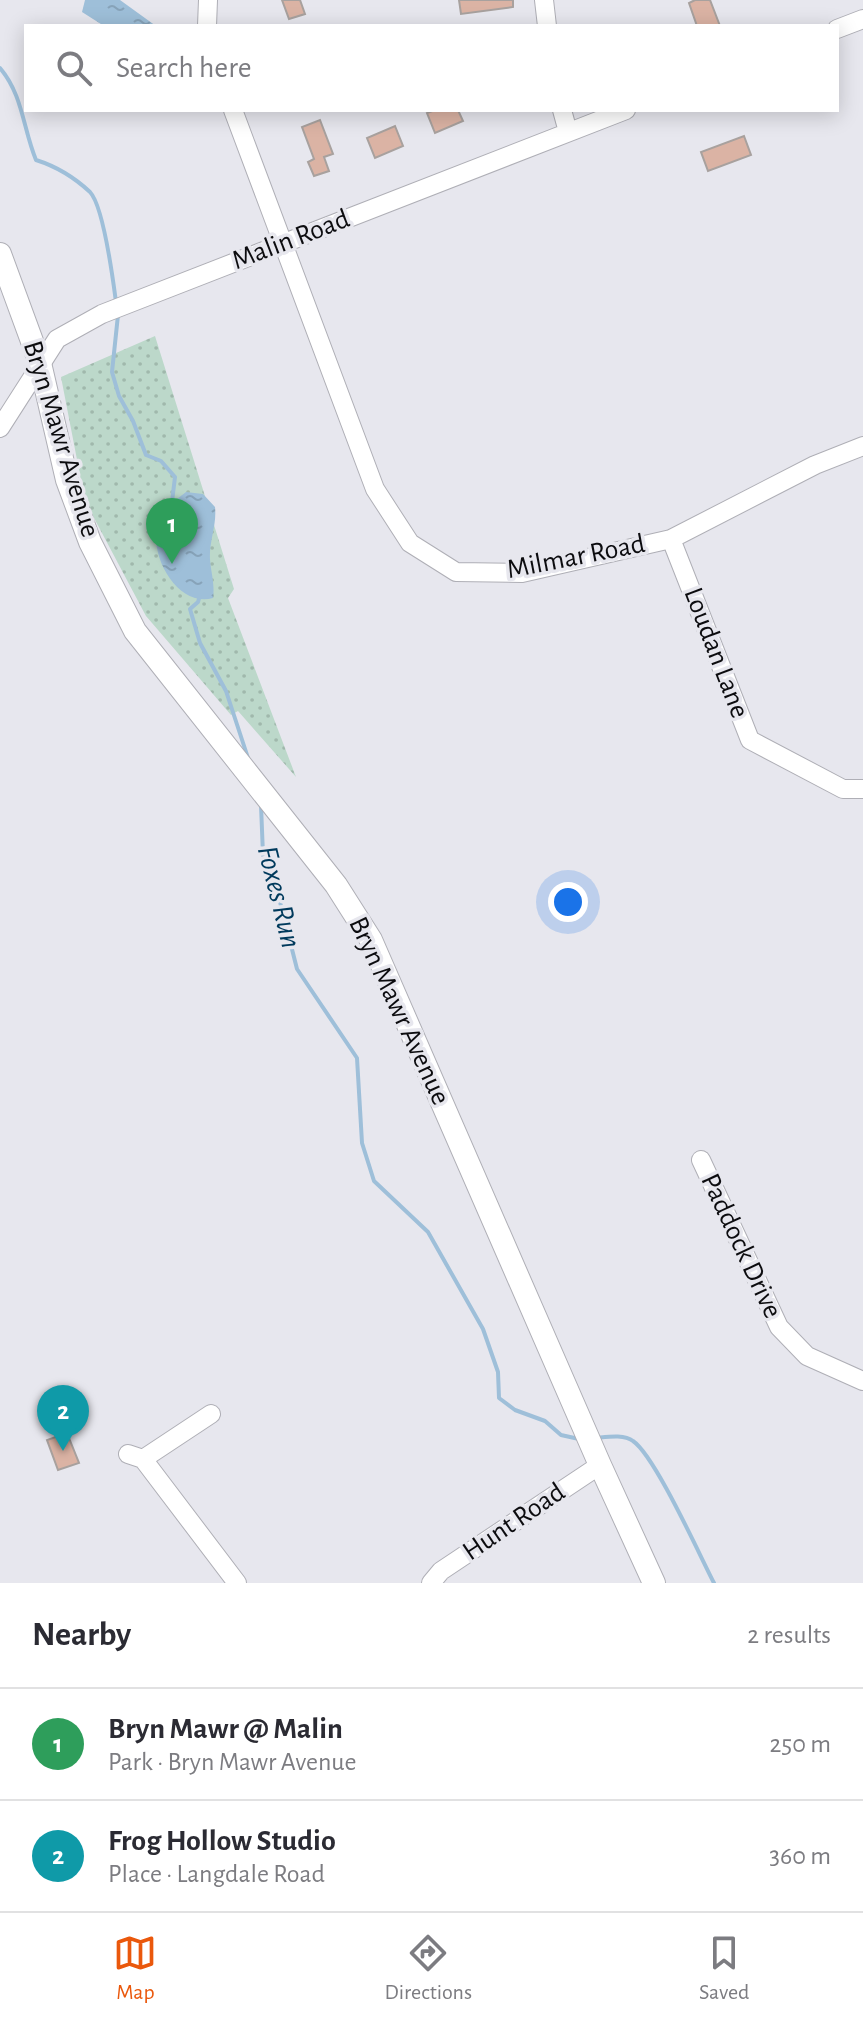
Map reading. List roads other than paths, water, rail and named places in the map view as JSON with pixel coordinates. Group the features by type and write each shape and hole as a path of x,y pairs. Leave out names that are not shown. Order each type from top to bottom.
{"main road":[{"name":"Bryn Mawr Avenue","path":"0,254 40,363 67,480 90,542 135,631 336,885 371,940 654,1583"}],"street":[{"path":"207,24 208,0"},
{"path":"544,0 547,24"},
{"path":"839,28 863,19"},
{"name":"Milmar Road","path":"234,112 375,489 410,543 456,572 522,573 671,539 815,465 863,446"},
{"path":"563,112 568,132"},
{"name":"Malin Road","path":"0,428 57,339 117,308 621,112"},
{"name":"Loudan Lane","path":"671,539 750,740 843,789 863,789"},
{"name":"Paddock Drive","path":"701,1160 779,1327 807,1356 863,1381"},
{"path":"211,1414 136,1457 237,1583"},
{"name":"Hunt Road","path":"431,1583 441,1571 600,1465"}],"water":[{"path":"85,0 120,0 153,24 101,24 82,12"},
{"path":"186,492 203,494 215,507 210,552 213,598 199,599 186,594 174,584 159,556 157,526 162,513"}],"waterway":[{"name":"Foxes Run","path":"0,68 14,89 36,160 71,177 95,200 107,244 116,302"},
{"name":"Foxes Run","path":"118,315 112,372 119,396 146,455 161,461 175,477 171,510"},
{"name":"Foxes Run","path":"200,595 198,602 190,609 200,643 226,691 248,758"},
{"name":"Foxes Run","path":"261,805 263,855 279,898 297,969 357,1058 362,1143 374,1181 428,1232 483,1329 498,1372 499,1398 515,1410 545,1421 561,1435 579,1439"},
{"name":"Foxes Run","path":"596,1438 625,1437 642,1450 688,1529 714,1583"}],"place":[{"name":"Bryn Mawr @ Malin","path":"172,564"},
{"name":"Frog Hollow Studio","path":"63,1451"}]}
